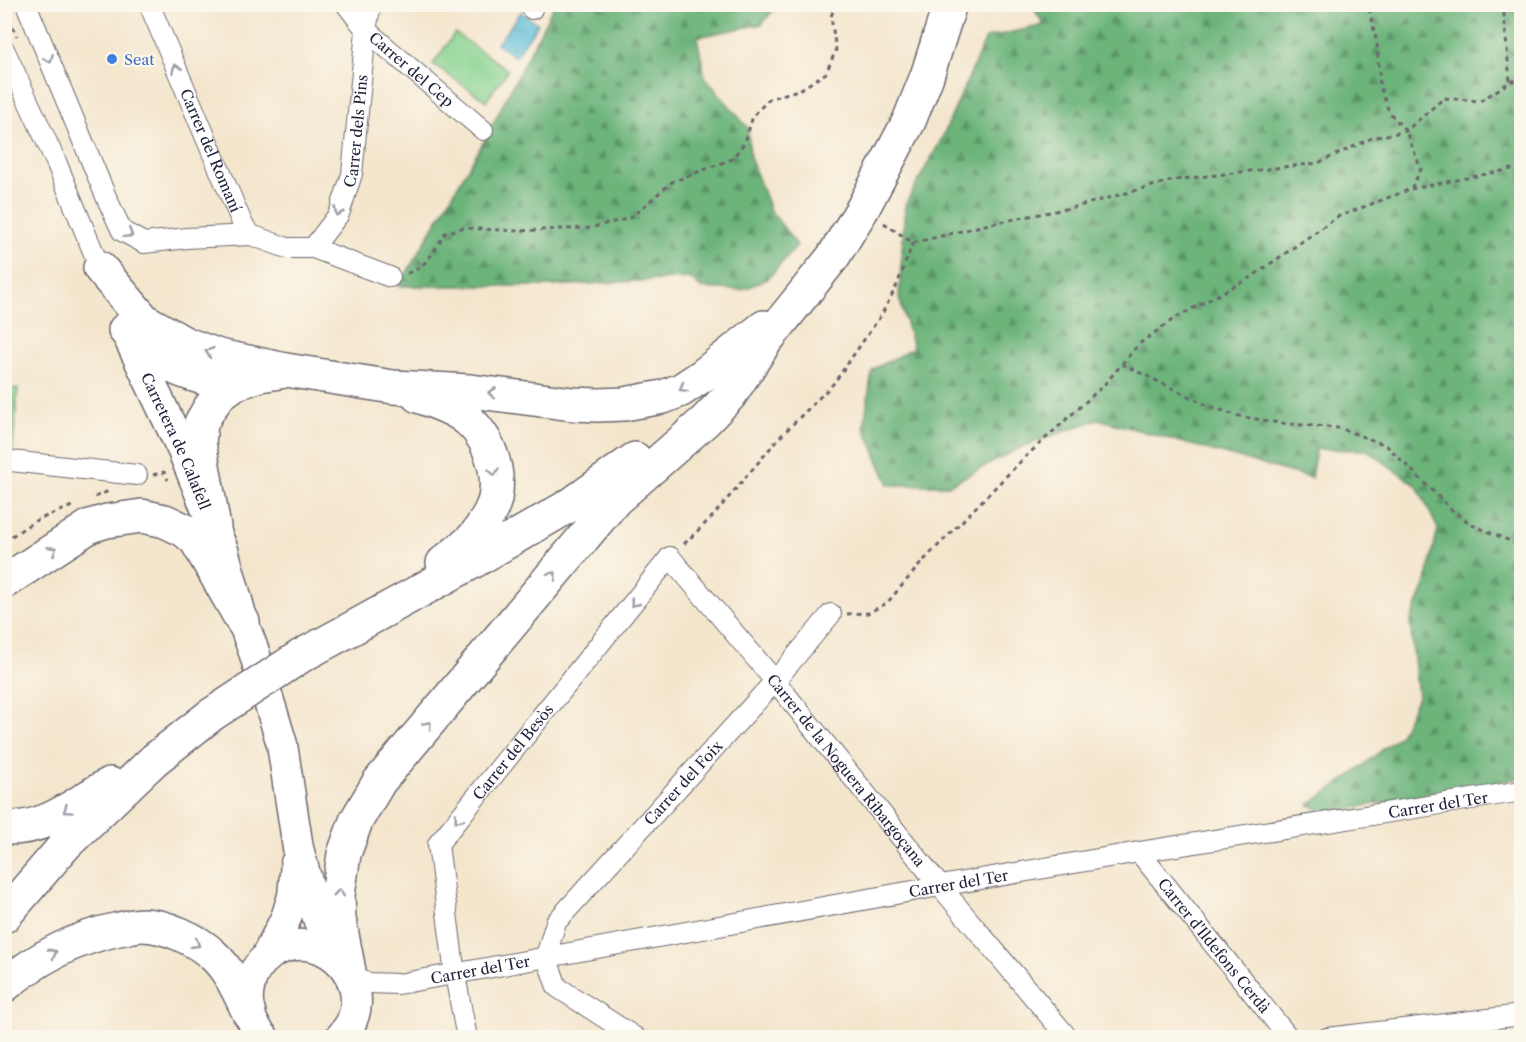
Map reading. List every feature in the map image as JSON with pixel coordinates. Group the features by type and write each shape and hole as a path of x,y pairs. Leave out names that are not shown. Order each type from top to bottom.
{"highway":[{"path":"346,969 338,895 344,854 356,820 379,782 615,500 705,421 730,395 765,342 833,257 887,165 909,121 927,76 950,4"},
{"path":"100,268 144,320 184,344 219,356 286,370 393,387 470,391 573,404 624,404 663,398 681,390 797,302"},
{"path":"125,330 154,356 185,372 220,383 234,384"},
{"path":"4,916 66,844 154,760 211,715 301,656 476,560 572,504 642,454 705,402 765,342"},
{"path":"214,527 199,443 201,423 220,394 234,384 260,375 286,370"},
{"path":"393,387 434,401 461,414 475,427 489,447 494,464 496,488 489,514 472,539 402,601"},
{"path":"4,582 90,526 142,516 165,521 184,530 196,540 243,622"},
{"path":"4,828 38,825 58,816 95,792 154,760"},
{"path":"4,986 46,956 74,942 110,931 142,925 170,930 197,943 214,955 227,971 257,1025"}],"main road":[{"name":"Carretera de Calafell","path":"100,268 125,330 183,451 223,550 243,622 282,744 298,848 312,900 321,927 346,969"},
{"name":"Carretera de Calafell","path":"257,1025 247,998 249,984 255,970 265,959 282,927 292,896 298,848"},
{"path":"265,959 278,950 293,945 308,945 324,949 346,969 356,993 356,1007 348,1031"}],"street":[{"path":"26,4 122,231 144,243 188,238 251,236 287,248 313,248 390,278"},
{"name":"Carrer del Romaní","path":"148,4 243,225 251,236"},
{"name":"Carrer del Cep","path":"346,4 366,30 483,130"},
{"name":"Carrer dels Pins","path":"313,248 339,214 352,174 366,30 371,4"},
{"name":"Carretera de Calafell","path":"4,49 57,164 100,268"},
{"path":"11,461 137,475"},
{"name":"Carrer de la Noguera Ribargoçana","path":"670,557 775,681 940,886 1068,1038"},
{"name":"Carrer del Besòs","path":"467,1038 455,975 438,844 670,557"},
{"name":"Carrer del Foix","path":"546,957 556,922 775,681 831,614"},
{"name":"Carrer del Ter","path":"346,969 369,983 398,984 940,886 1521,791"},
{"name":"Carrer d'Ildefons Cerdà","path":"1139,852 1289,1038"},
{"path":"546,957 557,987 636,1038"},
{"name":"Carrer del Ter","path":"348,1031 370,1002 398,984"},
{"path":"1326,1038 1521,1015"}],"path":[{"path":"390,278 415,271 426,262 445,233 462,228 516,231 589,228 630,218 672,182 732,159 745,142 753,116 769,99 801,89 826,73 836,50 831,17 835,4"},
{"path":"1368,4 1377,43 1380,86 1389,112 1406,131 1421,169 1411,189"},
{"path":"1503,4 1510,82"},
{"path":"862,208 913,243 1075,207 1174,180 1318,163 1372,138 1406,131 1444,98 1480,101 1510,82 1521,78"},
{"path":"831,614 868,613 887,603 923,561 1024,458 1103,386 1139,344 1175,318 1253,276 1337,217 1411,189 1521,167"},
{"path":"670,557 712,517 779,438 834,383 882,314 897,285 913,243"},
{"path":"1122,364 1211,406 1239,416 1279,423 1339,428 1386,444 1452,510 1472,525 1521,546"},
{"path":"137,475 155,475 164,472 172,488"}],"green space":[{"path":"554,5 777,5 762,24 697,37 705,77 748,128 750,157 770,210 797,245 768,279 742,290 701,288 690,278 551,286 399,286 484,141"},
{"path":"1032,5 1521,5 1521,778 1325,813 1309,805 1354,773 1400,735 1418,697 1410,621 1425,586 1438,529 1417,486 1367,450 1316,449 1311,478 1098,419 1022,447 949,485 889,485 864,427 872,370 913,348 899,297 905,205 942,138 986,38 1044,25"},
{"path":"455,33 508,70 486,101 433,64"},
{"path":"5,388 18,389 5,532"}],"water":[{"path":"521,12 538,24 515,57 497,44"}],"place":[{"name":"Seat","path":"112,59"}]}
